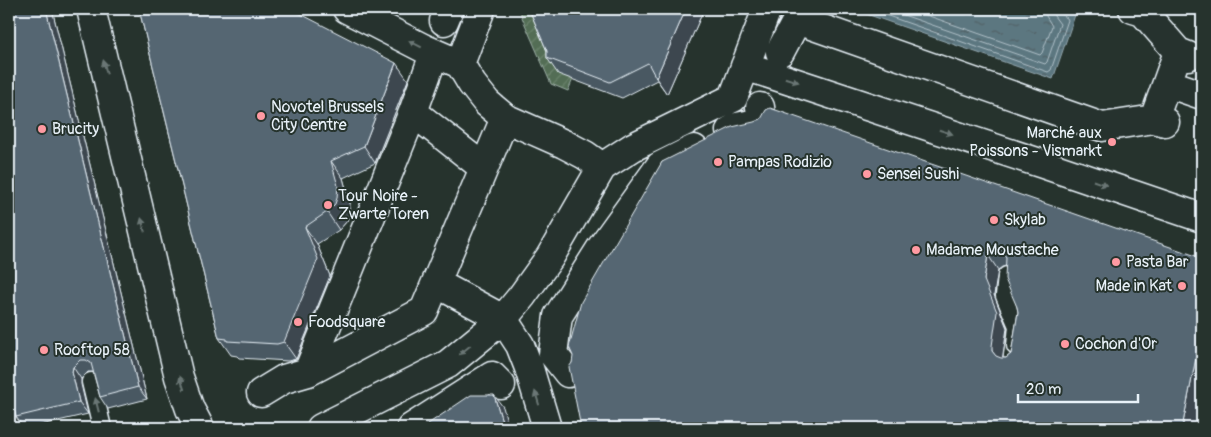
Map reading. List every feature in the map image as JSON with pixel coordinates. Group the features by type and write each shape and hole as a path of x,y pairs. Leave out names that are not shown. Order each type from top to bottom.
{"street":[{"path":"91,9 179,377 190,409 200,428"},
{"path":"347,9 423,48 460,64 472,84 487,103 505,118 564,144 602,167"},
{"path":"460,64 481,9"},
{"path":"321,428 448,364 503,319 550,257 602,167 633,146 733,98 767,9"},
{"path":"780,52 799,15 1102,127 1160,121 1167,83 1183,54 1143,12 1133,9"},
{"path":"745,66 1202,218"},
{"path":"308,372 413,112 428,68"},
{"path":"1167,83 1202,95"},
{"path":"554,362 558,316 601,248 660,166 738,127 762,122 760,107"},
{"path":"413,112 484,168"},
{"path":"261,393 284,379 308,372 424,311 505,118"},
{"path":"436,283 503,319 520,345 530,368 546,428"},
{"path":"411,428 492,376 508,389"}],"lane":[{"path":"1008,276 1005,296 1018,326 1013,364"},
{"path":"91,382 102,428"},
{"path":"9,407 14,428"}],"green space":[{"path":"521,9 540,9 573,79 568,91 551,84 521,15"}],"water":[{"path":"852,9 1057,9 1075,15 1053,79"}],"building":[{"name":"Brucity","path":"9,9 46,9 138,387 100,397 91,363 86,360 80,360 73,367 72,372 79,402 16,417 9,388"},
{"path":"139,9 291,9 396,63 364,146 331,161 338,186 337,198 335,204 327,212 305,227 318,259 284,342 277,344 227,341 227,339 219,338"},
{"path":"529,9 686,9 656,78 648,63 610,82 547,58 547,51"},
{"path":"770,108 1202,258 1202,328 1182,428 581,428 569,367 573,356 569,347 581,302 662,162 732,127 761,119 766,110","holes":["997,250 1006,257 1005,279 1018,312 1011,354 1006,358 996,356 992,351 997,312 984,280 988,255"]},
{"path":"471,395 494,395 504,428 422,428"}],"place":[{"name":"Novotel Brussels City Centre","path":"261,116"},
{"name":"Brucity","path":"42,129"},
{"name":"Marché aux Poissons - Vismarkt","path":"1112,142"},
{"name":"Pampas Rodizio","path":"718,162"},
{"name":"Sensei Sushi","path":"867,174"},
{"name":"Tour Noire - Zwarte Toren","path":"328,205"},
{"name":"Skylab","path":"994,220"},
{"name":"Madame Moustache","path":"916,250"},
{"name":"Pasta Bar","path":"1116,262"},
{"name":"Made in Kat","path":"1182,286"},
{"name":"Foodsquare","path":"298,322"},
{"name":"Cochon d'Or","path":"1065,344"},
{"name":"Rooftop 58","path":"44,350"}]}
